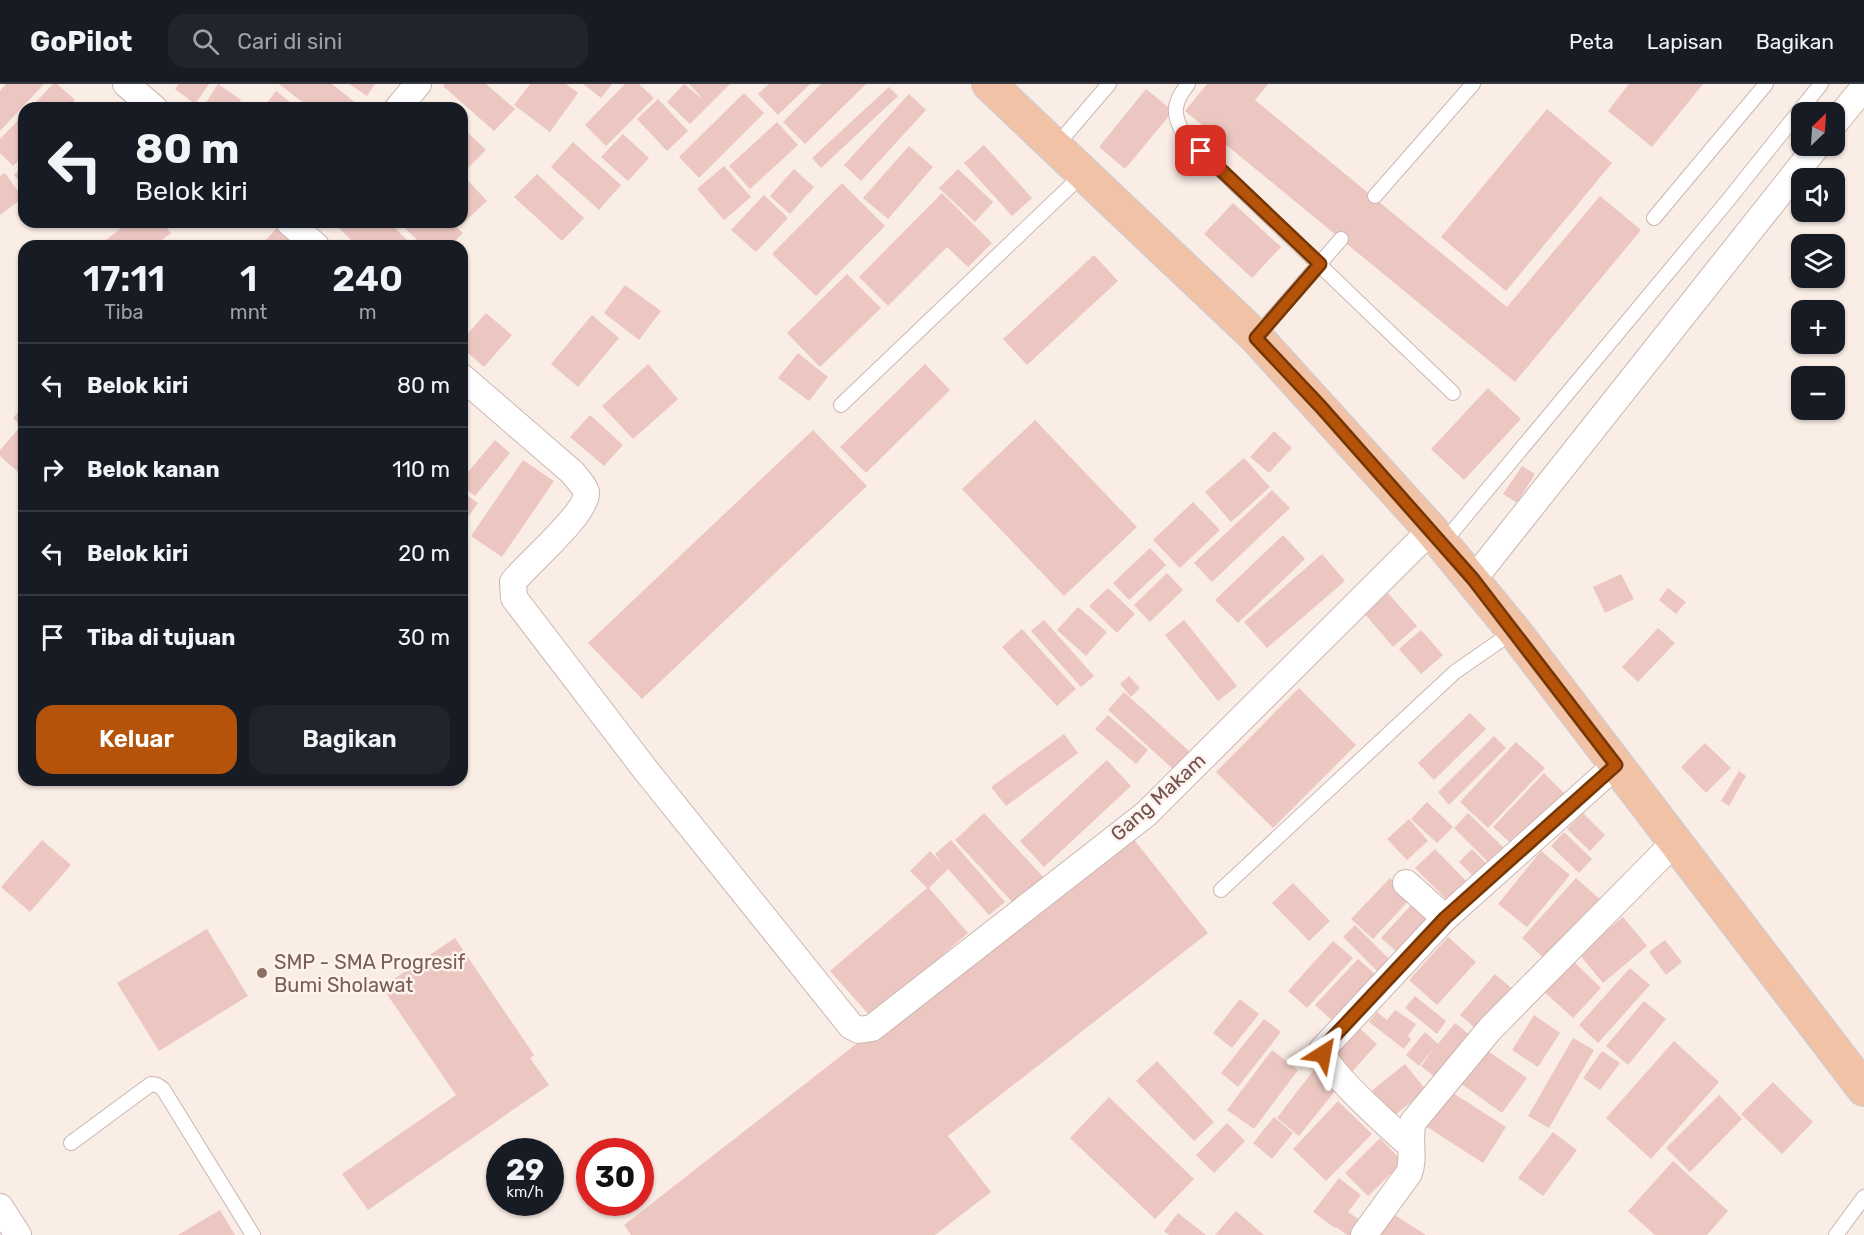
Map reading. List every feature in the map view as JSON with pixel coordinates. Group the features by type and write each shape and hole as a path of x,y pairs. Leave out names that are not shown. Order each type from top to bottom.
{"main road":[{"path":"989,84 1256,338 1437,537 1514,632 1864,1089"}],"street":[{"path":"126,84 147,102"},
{"path":"403,102 418,84"},
{"path":"1845,110 1864,87"},
{"path":"1473,579 1809,156"},
{"name":"Gang Makam","path":"468,382 573,473 586,490 586,502 578,516 513,582 514,598 644,768 851,1026 859,1030 872,1028 1146,814 1437,537"},
{"path":"1411,1146 1327,1062 1322,1050 1445,918 1616,765"},
{"path":"1364,1235 1409,1173 1411,1166 1410,1131 1413,1122 1490,1029 1674,843"},
{"path":"1406,883 1445,918"},
{"path":"0,1207 18,1235"}],"lane":[{"path":"1056,146 1109,84"},
{"path":"1188,84 1180,94 1175,108 1176,122 1184,135 1453,393"},
{"path":"1375,196 1473,84"},
{"path":"1654,218 1766,84"},
{"path":"1437,537 1725,204 1821,84"},
{"path":"842,405 1083,174"},
{"path":"1256,338 1341,239"},
{"path":"1221,890 1455,672 1514,632"},
{"path":"71,1143 151,1084 157,1085 164,1089 253,1235"},
{"path":"1836,1235 1864,1197"}],"building":[{"path":"6,84 44,84 27,102 18,102 18,112 0,131 0,91"},
{"path":"53,84 57,84 75,100 73,102 36,102"},
{"path":"179,84 209,84 196,102 192,102 175,89"},
{"path":"218,84 241,100 240,102 206,102"},
{"path":"279,84 332,84 354,102 302,102"},
{"path":"349,84 375,84 367,96"},
{"path":"444,84 486,84 515,109 494,131 468,108 468,102 461,102 443,86"},
{"path":"530,84 566,84 578,93 550,132 514,105"},
{"path":"583,84 612,84 601,98"},
{"path":"625,84 639,84 654,98 606,146 585,125"},
{"path":"684,84 704,100 689,84 730,84 690,124 667,102"},
{"path":"769,84 810,84 778,115 758,94"},
{"path":"821,84 866,84 805,144 783,122"},
{"path":"1207,84 1268,84 1255,100 1507,307 1600,196 1641,230 1515,382 1185,111"},
{"path":"1629,84 1703,84 1652,147 1608,111"},
{"path":"889,87 898,96 821,168 812,158"},
{"path":"1146,89 1173,111 1125,169 1099,147"},
{"path":"276,91 290,102 268,102"},
{"path":"744,93 764,113 699,178 679,157"},
{"path":"909,94 926,110 861,181 844,165"},
{"path":"658,99 688,131 667,151 637,119"},
{"path":"1547,109 1612,163 1506,291 1441,237"},
{"path":"18,120 18,161 13,166 0,153 0,139"},
{"path":"777,122 798,145 750,189 729,166"},
{"path":"468,133 486,150 468,168"},
{"path":"623,134 649,158 628,181 601,157"},
{"path":"573,142 621,185 599,210 551,167"},
{"path":"984,145 1032,198 1012,216 964,163"},
{"path":"909,146 933,167 888,219 863,198"},
{"path":"724,166 751,197 724,220 697,189"},
{"path":"794,169 814,187 790,214 770,196"},
{"path":"958,169 993,202 975,222 939,188"},
{"path":"5,173 18,191 18,202 0,215 0,176"},
{"path":"537,174 584,218 562,241 514,197"},
{"path":"468,180 487,201 468,219"},
{"path":"842,183 885,226 816,296 772,254"},
{"path":"942,193 992,243 968,267 947,247 888,306 859,277"},
{"path":"764,195 788,218 756,252 731,230"},
{"path":"1233,203 1281,247 1252,278 1204,234"},
{"path":"121,228 167,228 171,233 162,240 106,240"},
{"path":"279,228 292,240 266,240"},
{"path":"339,228 395,228 407,240 351,240"},
{"path":"405,228 458,228 463,233 456,240 417,240"},
{"path":"1094,255 1118,281 1027,365 1003,339"},
{"path":"847,274 881,308 820,367 787,333"},
{"path":"625,285 661,311 639,340 604,313"},
{"path":"486,313 512,335 484,367 468,353 468,333"},
{"path":"592,315 619,338 578,387 551,364"},
{"path":"798,353 828,377 809,401 778,378"},
{"path":"648,364 678,399 633,439 602,406"},
{"path":"925,364 950,390 866,473 840,447"},
{"path":"1488,388 1521,419 1464,480 1431,449"},
{"path":"18,412 18,423 13,418"},
{"path":"590,415 623,445 604,466 570,437"},
{"path":"1035,420 1137,527 1064,596 962,489"},
{"path":"18,429 18,472 0,456 0,450"},
{"path":"813,430 867,486 642,699 588,643"},
{"path":"1274,431 1292,448 1269,473 1250,457"},
{"path":"495,440 510,453 475,496 468,491 468,472"},
{"path":"1244,458 1270,487 1231,522 1205,492"},
{"path":"523,460 554,481 502,557 471,536"},
{"path":"1522,466 1535,474 1517,503 1503,494"},
{"path":"1272,490 1290,508 1212,582 1194,563"},
{"path":"468,496 478,503 468,517"},
{"path":"1193,502 1220,530 1180,568 1153,540"},
{"path":"1283,535 1305,559 1238,623 1215,600"},
{"path":"1150,548 1166,565 1129,600 1113,583"},
{"path":"1322,554 1345,581 1267,648 1244,622"},
{"path":"1167,573 1183,590 1150,622 1134,605"},
{"path":"1621,574 1634,599 1605,613 1593,587"},
{"path":"1108,588 1135,614 1117,633 1089,606"},
{"path":"1668,588 1686,602 1676,614 1659,600"},
{"path":"1388,593 1417,626 1393,647 1364,613"},
{"path":"1078,607 1107,632 1086,656 1057,630"},
{"path":"1044,620 1094,676 1081,687 1031,631"},
{"path":"1184,620 1237,686 1218,701 1165,635"},
{"path":"1658,628 1675,643 1638,682 1622,667"},
{"path":"1022,629 1076,689 1057,706 1002,647"},
{"path":"1421,630 1443,655 1421,674 1399,649"},
{"path":"1129,676 1140,688 1131,697 1120,684"},
{"path":"1299,688 1356,745 1273,828 1216,772"},
{"path":"1124,692 1189,751 1173,769 1108,710"},
{"path":"1470,713 1486,729 1434,780 1418,763"},
{"path":"1108,715 1148,750 1136,764 1095,729"},
{"path":"1064,734 1078,753 1006,806 991,787"},
{"path":"1494,736 1506,748 1449,805 1438,792"},
{"path":"1516,742 1545,768 1488,828 1460,802"},
{"path":"1705,743 1731,768 1706,793 1681,767"},
{"path":"1107,760 1131,786 1044,867 1020,841"},
{"path":"1739,771 1746,776 1729,806 1721,801"},
{"path":"1544,773 1566,795 1516,848 1493,827"},
{"path":"1427,802 1453,827 1437,843 1411,819"},
{"path":"984,813 1045,879 1015,905 955,840"},
{"path":"1468,813 1506,850 1491,865 1454,828"},
{"path":"1583,813 1605,835 1590,851 1567,829"},
{"path":"1409,819 1428,841 1407,860 1387,839"},
{"path":"1128,832 1208,933 948,1136 991,1192 935,1235 631,1235 624,1225 636,1216 654,1216 654,1202"},
{"path":"1564,832 1592,859 1579,873 1551,846"},
{"path":"42,840 71,865 30,912 1,887"},
{"path":"951,840 1005,902 989,915 948,869 929,888 968,933 871,1017 830,971 927,888 910,871 930,851 944,866 935,854"},
{"path":"1435,849 1467,882 1448,901 1415,868"},
{"path":"1472,849 1492,869 1479,882 1459,862"},
{"path":"1541,851 1570,875 1527,927 1498,904"},
{"path":"1390,878 1411,898 1373,939 1351,919"},
{"path":"1576,878 1602,901 1548,962 1522,938"},
{"path":"1293,883 1330,921 1309,941 1272,903"},
{"path":"1413,903 1433,921 1402,956 1381,938"},
{"path":"1623,917 1647,946 1603,983 1579,954"},
{"path":"1355,925 1397,967 1385,979 1343,937"},
{"path":"207,929 248,996 159,1051 117,983"},
{"path":"1448,937 1476,962 1437,1005 1409,980"},
{"path":"455,938 534,1055 530,1058 549,1085 368,1210 342,1174 456,1095 382,987"},
{"path":"1665,940 1682,962 1666,975 1649,952"},
{"path":"1333,941 1353,958 1307,1008 1288,991"},
{"path":"1570,958 1601,988 1573,1018 1541,989"},
{"path":"1358,959 1376,975 1334,1022 1315,1005"},
{"path":"1630,968 1650,985 1598,1043 1579,1025"},
{"path":"1495,974 1516,992 1481,1033 1460,1015"},
{"path":"1415,996 1446,1021 1437,1034 1405,1008"},
{"path":"1240,999 1259,1014 1232,1048 1213,1033"},
{"path":"1644,1001 1666,1019 1628,1065 1606,1046"},
{"path":"1395,1010 1416,1024 1408,1036 1411,1039 1404,1049 1369,1022 1377,1012 1387,1020"},
{"path":"1534,1015 1560,1033 1538,1067 1512,1050"},
{"path":"1264,1019 1281,1032 1238,1087 1221,1073"},
{"path":"1455,1023 1475,1039 1441,1082 1421,1066 1435,1047 1419,1066 1406,1055 1425,1032 1438,1044"},
{"path":"1357,1026 1377,1044 1350,1074 1330,1056"},
{"path":"1573,1038 1594,1050 1549,1128 1528,1116"},
{"path":"1674,1041 1719,1082 1651,1159 1606,1118"},
{"path":"1485,1049 1527,1078 1502,1113 1460,1083"},
{"path":"1272,1050 1298,1070 1254,1129 1227,1110"},
{"path":"1602,1051 1620,1063 1600,1090 1583,1078"},
{"path":"1157,1061 1214,1122 1194,1141 1136,1081"},
{"path":"1319,1063 1343,1081 1299,1136 1277,1118"},
{"path":"1405,1064 1426,1090 1390,1119 1369,1093"},
{"path":"1773,1082 1813,1122 1782,1154 1741,1114"},
{"path":"1450,1091 1506,1127 1483,1163 1427,1127"},
{"path":"1719,1095 1742,1119 1690,1172 1666,1148"},
{"path":"1109,1097 1194,1179 1155,1219 1070,1138"},
{"path":"1338,1101 1372,1134 1326,1181 1293,1149"},
{"path":"1274,1117 1293,1133 1272,1159 1253,1143"},
{"path":"1227,1123 1245,1141 1214,1173 1196,1155"},
{"path":"1553,1132 1577,1150 1543,1196 1518,1178"},
{"path":"1380,1138 1403,1162 1368,1196 1345,1173"},
{"path":"1673,1161 1728,1211 1707,1235 1655,1235 1628,1211"},
{"path":"1339,1178 1361,1195 1348,1212 1364,1223 1356,1235 1347,1235 1313,1212"},
{"path":"220,1210 235,1235 178,1235"},
{"path":"1236,1211 1264,1235 1215,1235"},
{"path":"1390,1212 1426,1235 1378,1235"},
{"path":"1178,1213 1206,1235 1169,1235 1164,1231"}],"place":[{"name":"SMP - SMA Progresif Bumi Sholawat","path":"262,973"}],"route":[{"path":"1201,151 1320,264 1256,338 1321,407 1473,579 1616,765 1445,918 1326,1045 1322,1050 1323,1054"}]}
